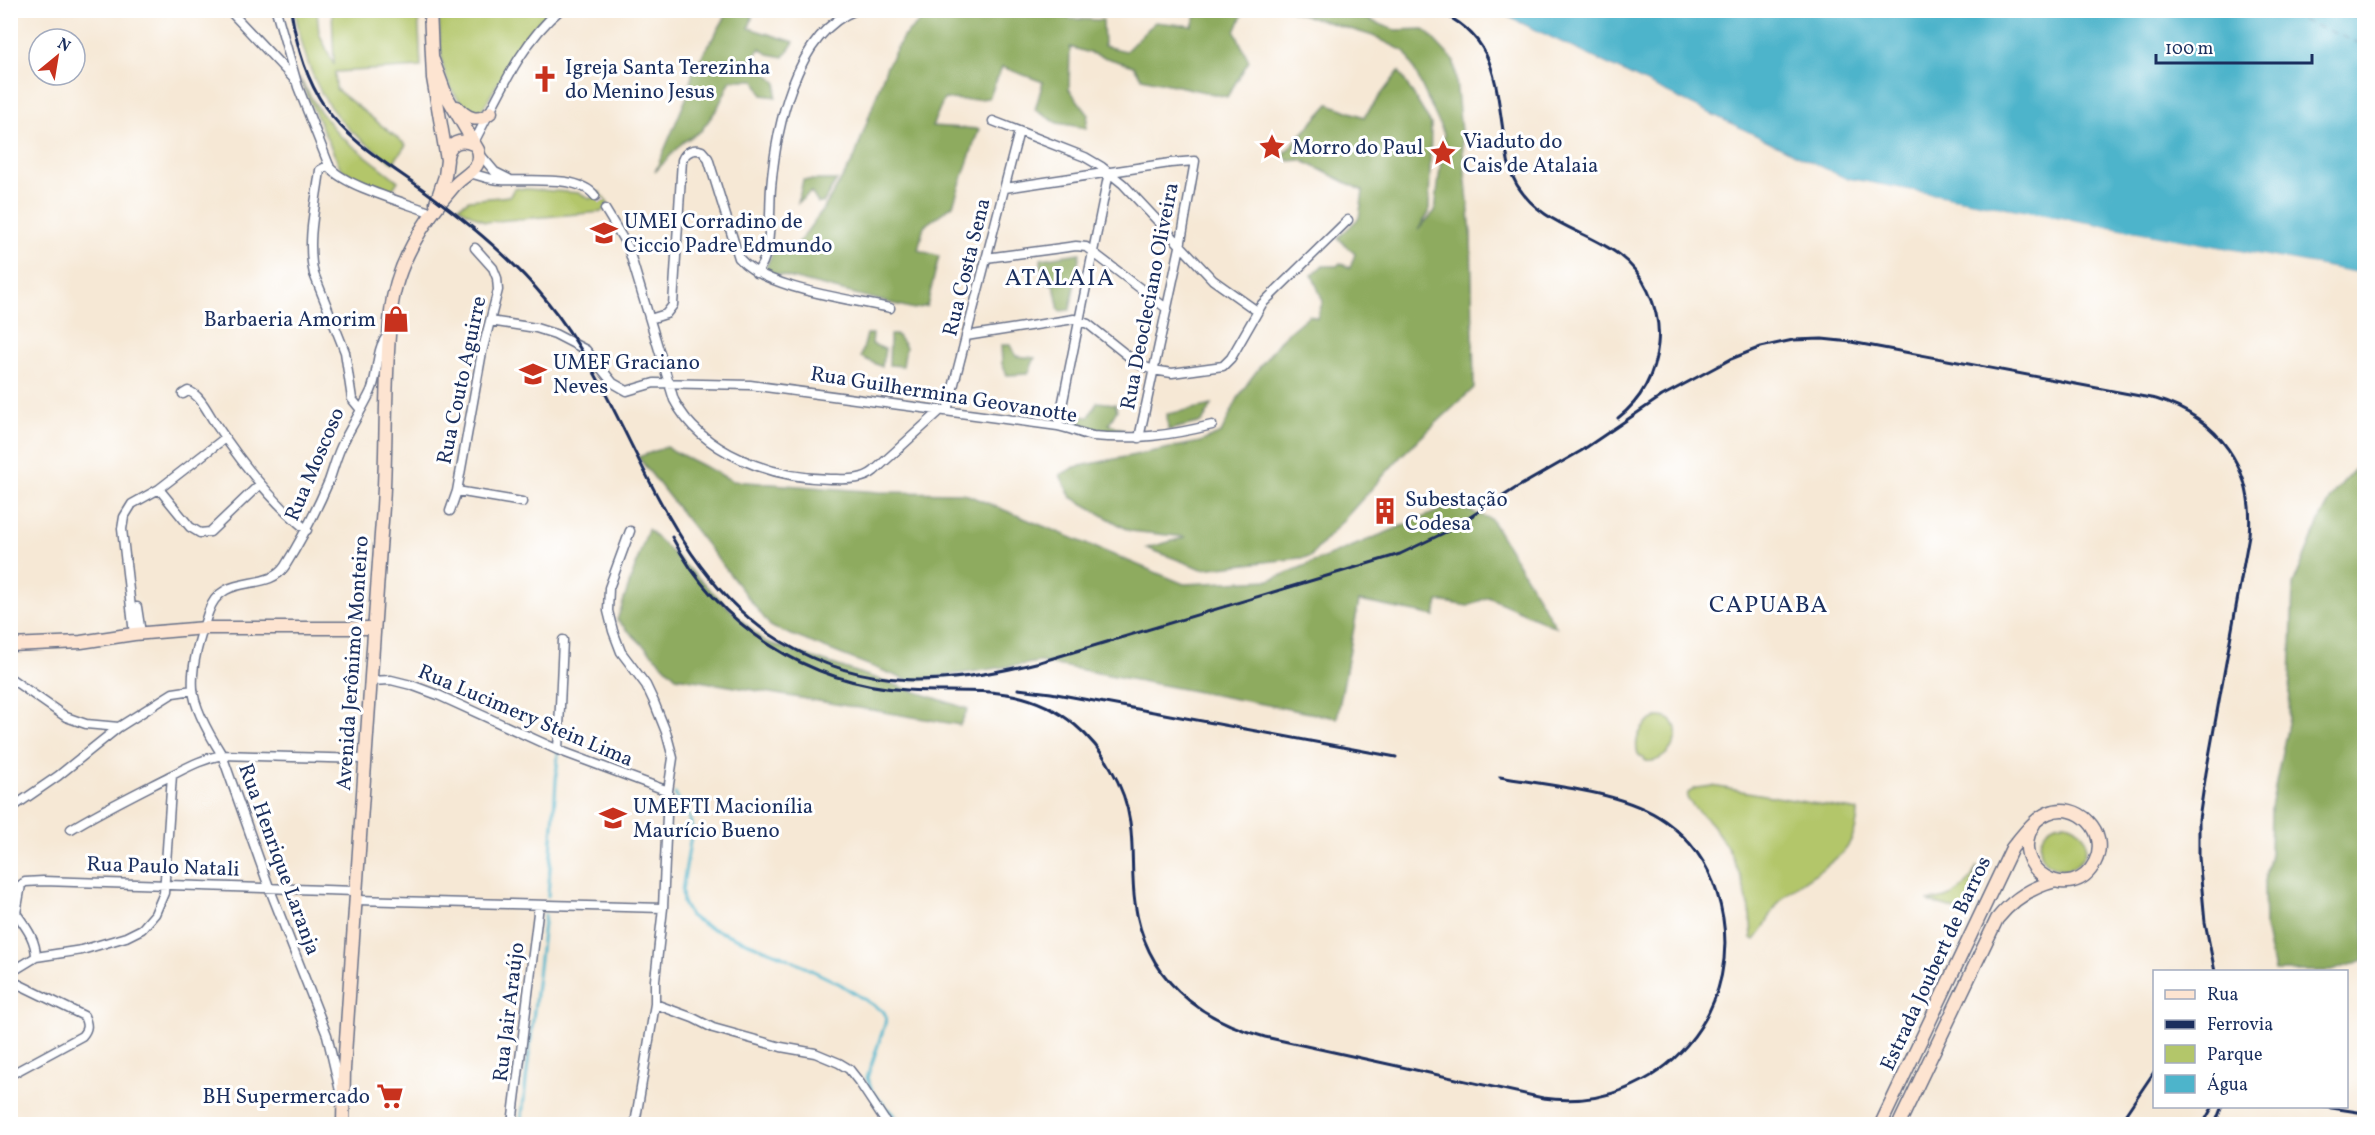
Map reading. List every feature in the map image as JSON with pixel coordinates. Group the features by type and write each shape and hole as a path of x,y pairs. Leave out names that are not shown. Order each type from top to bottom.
{"street":[{"path":"229,10 296,81"},
{"path":"276,10 296,81 328,165 335,173 354,183 432,213"},
{"name":"Avenida Jerônimo Monteiro","path":"430,10 433,78 447,160 447,170 432,213"},
{"path":"469,173 478,165 476,148 491,112 534,36 560,10"},
{"path":"756,273 766,257 774,161 790,93 817,39 833,22 856,10"},
{"name":"Avenida Jerônimo Monteiro","path":"433,60 446,95 476,148"},
{"path":"446,95 460,111 471,118 480,119 491,112"},
{"path":"993,122 1084,157 1109,172 1221,287 1257,311"},
{"name":"Rua Costa Sena","path":"944,410 966,336 1019,131"},
{"path":"512,179 495,172 476,148 465,141 456,142 448,151 447,160 454,170 462,174 469,173 496,180 580,184 590,189 595,196"},
{"path":"650,320 666,314 673,305 682,160 689,151 702,151 708,158 740,258 756,273 790,285 890,308"},
{"name":"Rua Deocleciano Oliveira","path":"1109,172 1195,161 1180,247 1139,438"},
{"name":"Rua Moscoso","path":"205,628 208,612 215,598 236,585 272,577 281,572 307,530 330,480 341,447 361,410 352,399 345,352 312,268 312,237 321,170 328,165"},
{"path":"1005,188 1109,172"},
{"path":"1058,426 1109,172"},
{"name":"Avenida Jerônimo Monteiro","path":"343,1125 364,759 384,493 391,312 396,283 432,213 454,185 469,173"},
{"path":"605,209 628,247 674,400 687,420 729,453 763,469 807,477 841,479 866,476 944,410"},
{"path":"966,336 1070,319 1079,320 1088,324 1132,360 1153,370 1172,373 1219,367 1226,364 1257,311 1348,220"},
{"path":"986,258 1076,246 1086,247 1166,308"},
{"name":"Rua Couto Aguirre","path":"450,511 457,491 482,352 498,290 497,278 490,264 475,248"},
{"name":"Rua Guilhermina Geovanotte","path":"490,321 544,329 586,350 612,383 620,389 632,391 654,383 775,387 1058,426 1093,435 1139,438 1212,425"},
{"path":"361,410 374,384 381,347 390,334"},
{"path":"183,394 192,392 196,395 260,484 285,512 307,530"},
{"path":"138,633 123,523 128,508 159,489 225,438"},
{"path":"159,489 190,527 200,533 210,532 260,484"},
{"name":"Rua Couto Aguirre","path":"457,491 522,502"},
{"path":"630,531 609,588 608,611 621,652 646,685 666,732 673,758 668,791 663,908 655,1004 635,1125"},
{"path":"133,577 138,633"},
{"path":"10,645 81,642 138,633 205,628 374,628"},
{"name":"Rua Henrique Laranja","path":"205,628 194,664 193,690 213,742 222,755 269,887 327,1035 343,1106"},
{"path":"558,750 563,640"},
{"path":"10,678 66,717 87,724 119,727"},
{"name":"Rua Lucimery Stein Lima","path":"370,681 391,680 420,688 558,750 668,791"},
{"path":"10,809 58,776 119,727 173,693 193,690"},
{"path":"71,829 191,763 222,755 364,759"},
{"path":"10,1075 81,1036 87,1030 84,1016 16,983 12,979 13,971 36,957 82,950 126,937 141,929 155,914 162,901 164,885 172,775"},
{"path":"2066,810 2086,818 2096,830 2099,851 2090,871 2077,879 2056,881 2037,871 2029,858 2026,844 2034,824 2052,811 2066,810"},
{"name":"Estrada Joubert de Barros","path":"1881,1125 2005,860 2012,848 2034,824"},
{"name":"Estrada Joubert de Barros","path":"1899,1125 1997,919 2019,896 2036,887 2056,881"},
{"name":"Rua Paulo Natali","path":"36,957 31,934 16,913 21,885 25,882 269,887 356,895 663,908"},
{"name":"Rua Jair Araújo","path":"512,1125 539,904"},
{"path":"655,1004 713,1028 781,1047 815,1053 839,1063 849,1069 860,1083 887,1125"}],"green space":[{"path":"295,11 317,11 319,33 334,65 332,11 418,11 421,67 335,72 336,89 406,145 393,163 348,128 327,103 306,59"},
{"path":"439,11 550,11 529,33 482,110 473,113 453,92 447,80 441,54"},
{"path":"729,11 754,11 749,28 794,42 784,57 768,54 760,48 751,60 777,83 776,97 762,95 755,80 731,80 717,109 701,131 683,142 655,172 688,94 693,71"},
{"path":"918,11 1065,11 1069,19 1103,20 1104,46 1126,51 1155,22 1192,26 1196,16 1205,11 1244,11 1235,32 1249,61 1227,97 1142,78 1133,66 1070,47 1069,89 1088,114 1086,128 1057,123 1035,110 1043,82 1002,67 989,98 944,99 932,126 979,129 953,205 924,226 918,250 939,256 927,306 914,309 764,271 773,252 791,253 824,208 854,159 886,68 903,37 919,22"},
{"path":"1291,11 1346,11 1395,30 1424,29 1454,61 1471,232 1474,388 1402,455 1310,557 1202,569 1147,548 1186,537 1130,531 1071,497 1060,475 1075,467 1200,442 1221,433 1239,396 1282,338 1309,315 1317,318 1323,301 1312,275 1322,266 1337,266 1340,263 1350,268 1355,254 1338,238 1359,218 1363,191 1301,160 1289,161 1283,155 1329,104 1364,117 1399,71 1431,124 1429,213 1418,230 1435,211 1444,134 1406,52 1373,36"},
{"path":"299,78 319,110 339,135 398,181 391,192 358,179 341,169"},
{"path":"803,180 837,180 823,203 818,203 811,192 798,203"},
{"path":"514,188 580,193 590,199 600,192 609,205 601,212 485,222 458,207 469,200 510,196"},
{"path":"1080,253 1070,310 1059,311 1054,285 1042,281 1041,259"},
{"path":"867,334 873,334 872,344 885,349 882,367 861,357"},
{"path":"890,335 897,335 906,347 903,366 889,365"},
{"path":"1001,345 1010,345 1016,356 1035,358 1028,374 1007,375 1002,364"},
{"path":"1097,402 1115,404 1117,410 1109,424 1122,429 1126,434 1064,424 1064,414 1089,417"},
{"path":"1212,405 1202,422 1168,430 1167,414"},
{"path":"666,447 733,481 879,492 963,493 1184,584 1270,580 1453,505 1491,519 1556,627 1488,597 1468,606 1438,601 1435,616 1359,601 1337,718 1040,662 909,681 771,627 638,457"},
{"path":"2364,459 2364,960 2335,970 2274,970 2265,927 2264,881 2270,854 2271,807 2289,718 2293,585 2321,517 2335,491"},
{"path":"648,529 763,641 968,709 960,725 676,677 617,620"},
{"path":"1657,717 1668,718 1674,724 1675,740 1664,756 1646,761 1638,754 1638,737 1647,723"},
{"path":"1712,786 1858,811 1856,829 1841,854 1780,901 1755,940 1752,938 1749,908 1741,879 1729,851 1712,825 1687,798 1688,793 1696,788"},
{"path":"2063,823 2079,830 2086,846 2079,862 2063,869 2047,862 2040,846 2047,830"},
{"path":"1977,866 1966,913 1927,901 1951,896 1958,892 1969,881"}],"water":[{"path":"1496,11 2364,11 2364,274 1844,178"}],"pier":[{"path":"1493,10 1844,178 2364,274 2364,277 1844,180 1495,13"}],"waterway":[{"path":"548,896 558,753"},
{"path":"675,794 690,818 692,830 682,891 683,903 690,916 708,927 782,956 840,984 884,1012 885,1024 867,1078 873,1093 902,1124"},
{"path":"521,1124 545,915"}],"ferry route":[{"path":"2276,10 2364,45"},
{"path":"2338,10 2364,21"}],"tunnel":[{"path":"595,196 605,209"}],"railway":[{"path":"291,10 307,73 318,96 335,120 359,143 474,228 519,270 546,300 576,342 603,388 650,483 676,529 705,572 740,610 782,642 813,658 845,670 877,677 908,680 941,679 1006,670 1040,662 1400,554 1448,531 1581,451 1662,396 1731,359 1761,347 1793,340 1822,339 1851,342 2156,399 2178,408 2198,419 2215,433 2228,449 2239,468 2246,489 2249,511 2249,535 2199,819 2199,857 2205,922 2215,970"},
{"path":"1435,10 1455,20 1470,32 1481,46 1489,62 1498,97 1508,162 1517,185 1531,203 1547,216 1603,244 1620,256 1636,271 1648,291 1658,324 1654,366 1640,395 1618,418"},
{"path":"672,537 691,569 714,598 740,623 769,645 801,662 835,676 870,685 907,690 995,692 1015,696 1055,711 1075,725 1103,756 1123,795 1131,832 1135,903 1150,953 1178,991 1217,1019 1265,1037 1543,1098 1586,1099 1625,1089 1659,1071 1687,1045 1709,1012 1721,976 1725,935 1717,893 1709,872 1690,844 1674,828 1648,811 1608,796 1500,777"},
{"path":"1018,689 1051,693 1396,757"},
{"path":"2119,1124 2153,1073"},
{"path":"2203,1124 2212,1108"},
{"path":"2215,1124 2221,1108"},
{"path":"2332,1108 2364,1113"}],"place":[{"name":"Igreja Santa Terezinha do Menino Jesus","path":"545,79"},
{"name":"Morro do Paul","path":"1272,147"},
{"name":"Viaduto do Cais de Atalaia","path":"1443,153"},
{"name":"UMEI Corradino de Ciccio Padre Edmundo","path":"604,233"},
{"name":"Barbaeria Amorim","path":"396,319"},
{"name":"UMEF Graciano Neves","path":"533,374"},
{"name":"Subestação Codesa","path":"1385,511"},
{"name":"UMEFTI Macionília Maurício Bueno","path":"613,818"},
{"name":"BH Supermercado","path":"390,1096"}],"district":[{"name":"ATALAIA","path":"1060,277"},
{"name":"CAPUABA","path":"1769,604"}]}
